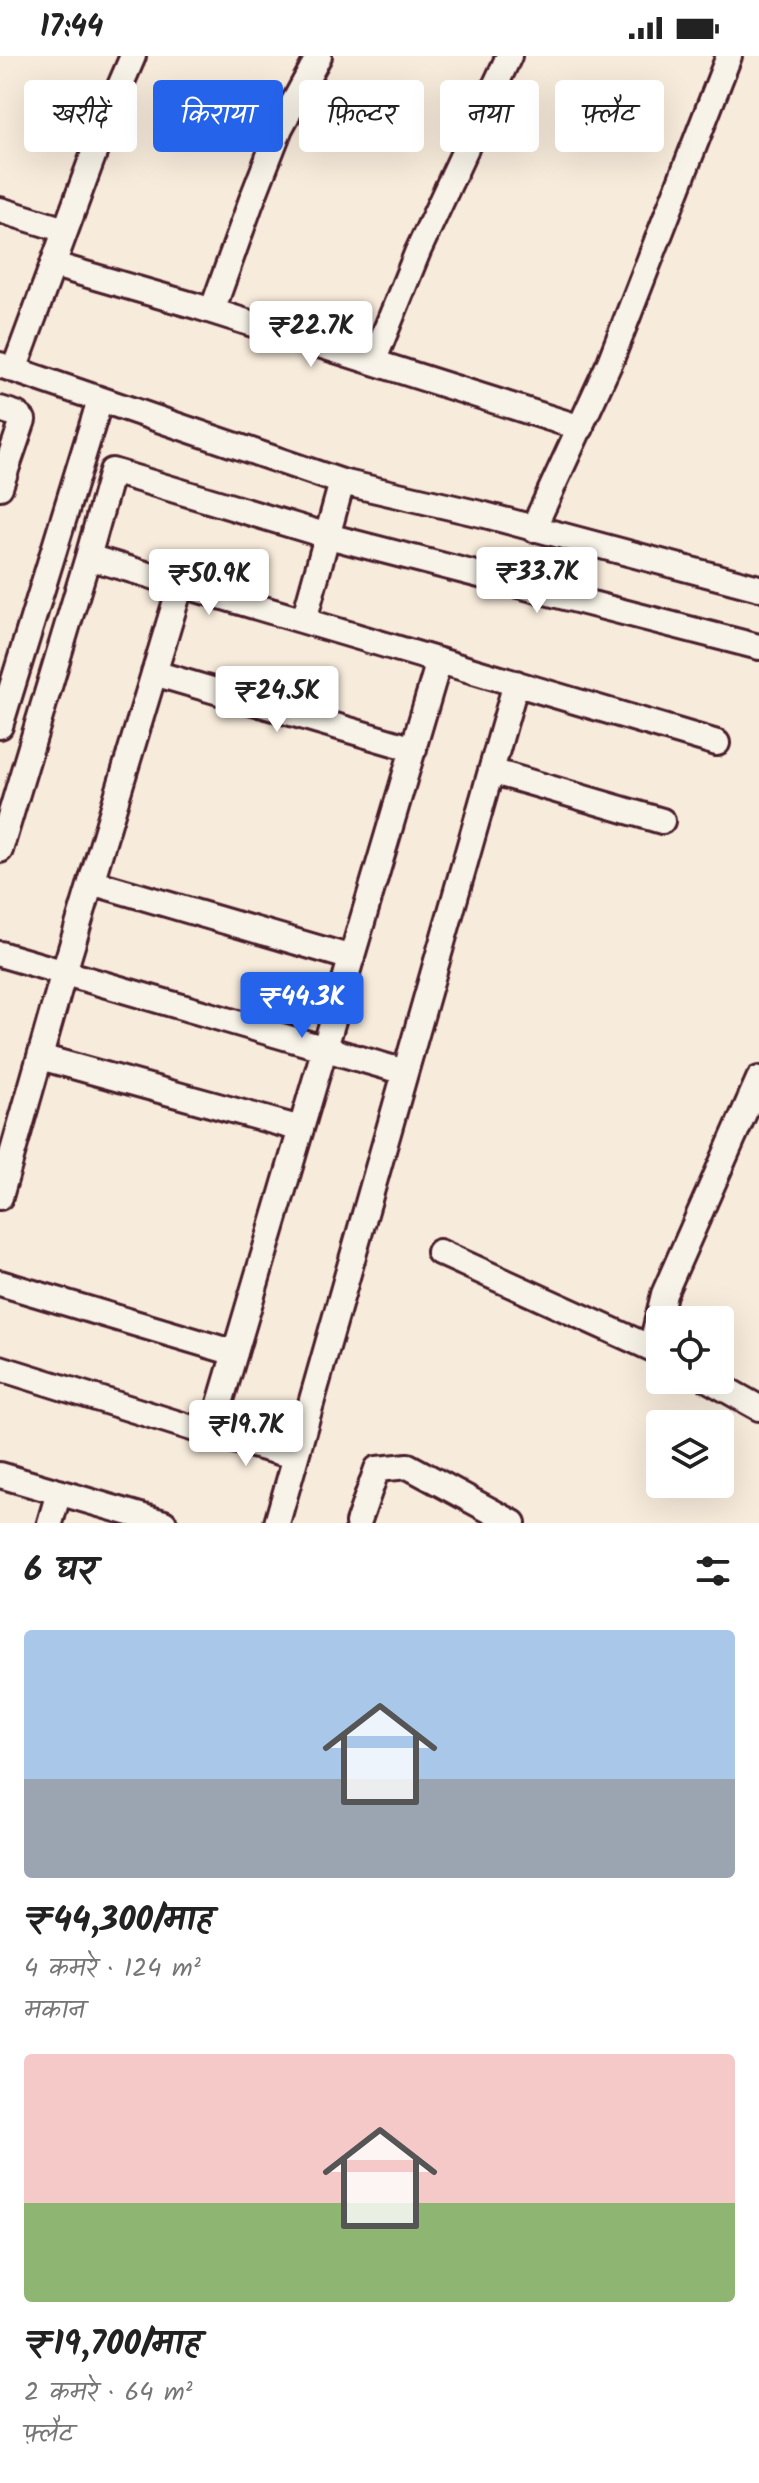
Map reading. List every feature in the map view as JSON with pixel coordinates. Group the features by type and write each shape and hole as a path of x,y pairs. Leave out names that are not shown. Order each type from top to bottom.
{"street":[{"path":"133,56 111,107 54,265 7,368 342,482 759,588"},
{"path":"212,311 280,128 319,56"},
{"path":"373,362 424,238 509,56"},
{"path":"533,529 581,428 647,271 729,56"},
{"path":"0,210 65,230"},
{"path":"54,265 212,311 581,428"},
{"path":"0,726 100,400"},
{"path":"0,409 23,420 0,487"},
{"path":"0,850 112,471 328,536 759,647"},
{"path":"304,620 342,482"},
{"path":"88,557 717,743"},
{"path":"0,1197 181,584"},
{"path":"211,1434 439,661"},
{"path":"154,673 414,749"},
{"path":"277,1523 516,683"},
{"path":"491,771 662,821"},
{"path":"91,882 352,958"},
{"path":"0,954 405,1072"},
{"path":"40,1057 301,1129"},
{"path":"662,1306 664,1294 759,1079"},
{"path":"439,1252 646,1346"},
{"path":"0,1283 235,1353"},
{"path":"0,1368 211,1434 294,1456"},
{"path":"734,1394 759,1408"},
{"path":"358,1523 377,1469 408,1466 513,1523"},
{"path":"0,1475 164,1523"},
{"path":"50,1523 59,1492"}]}
